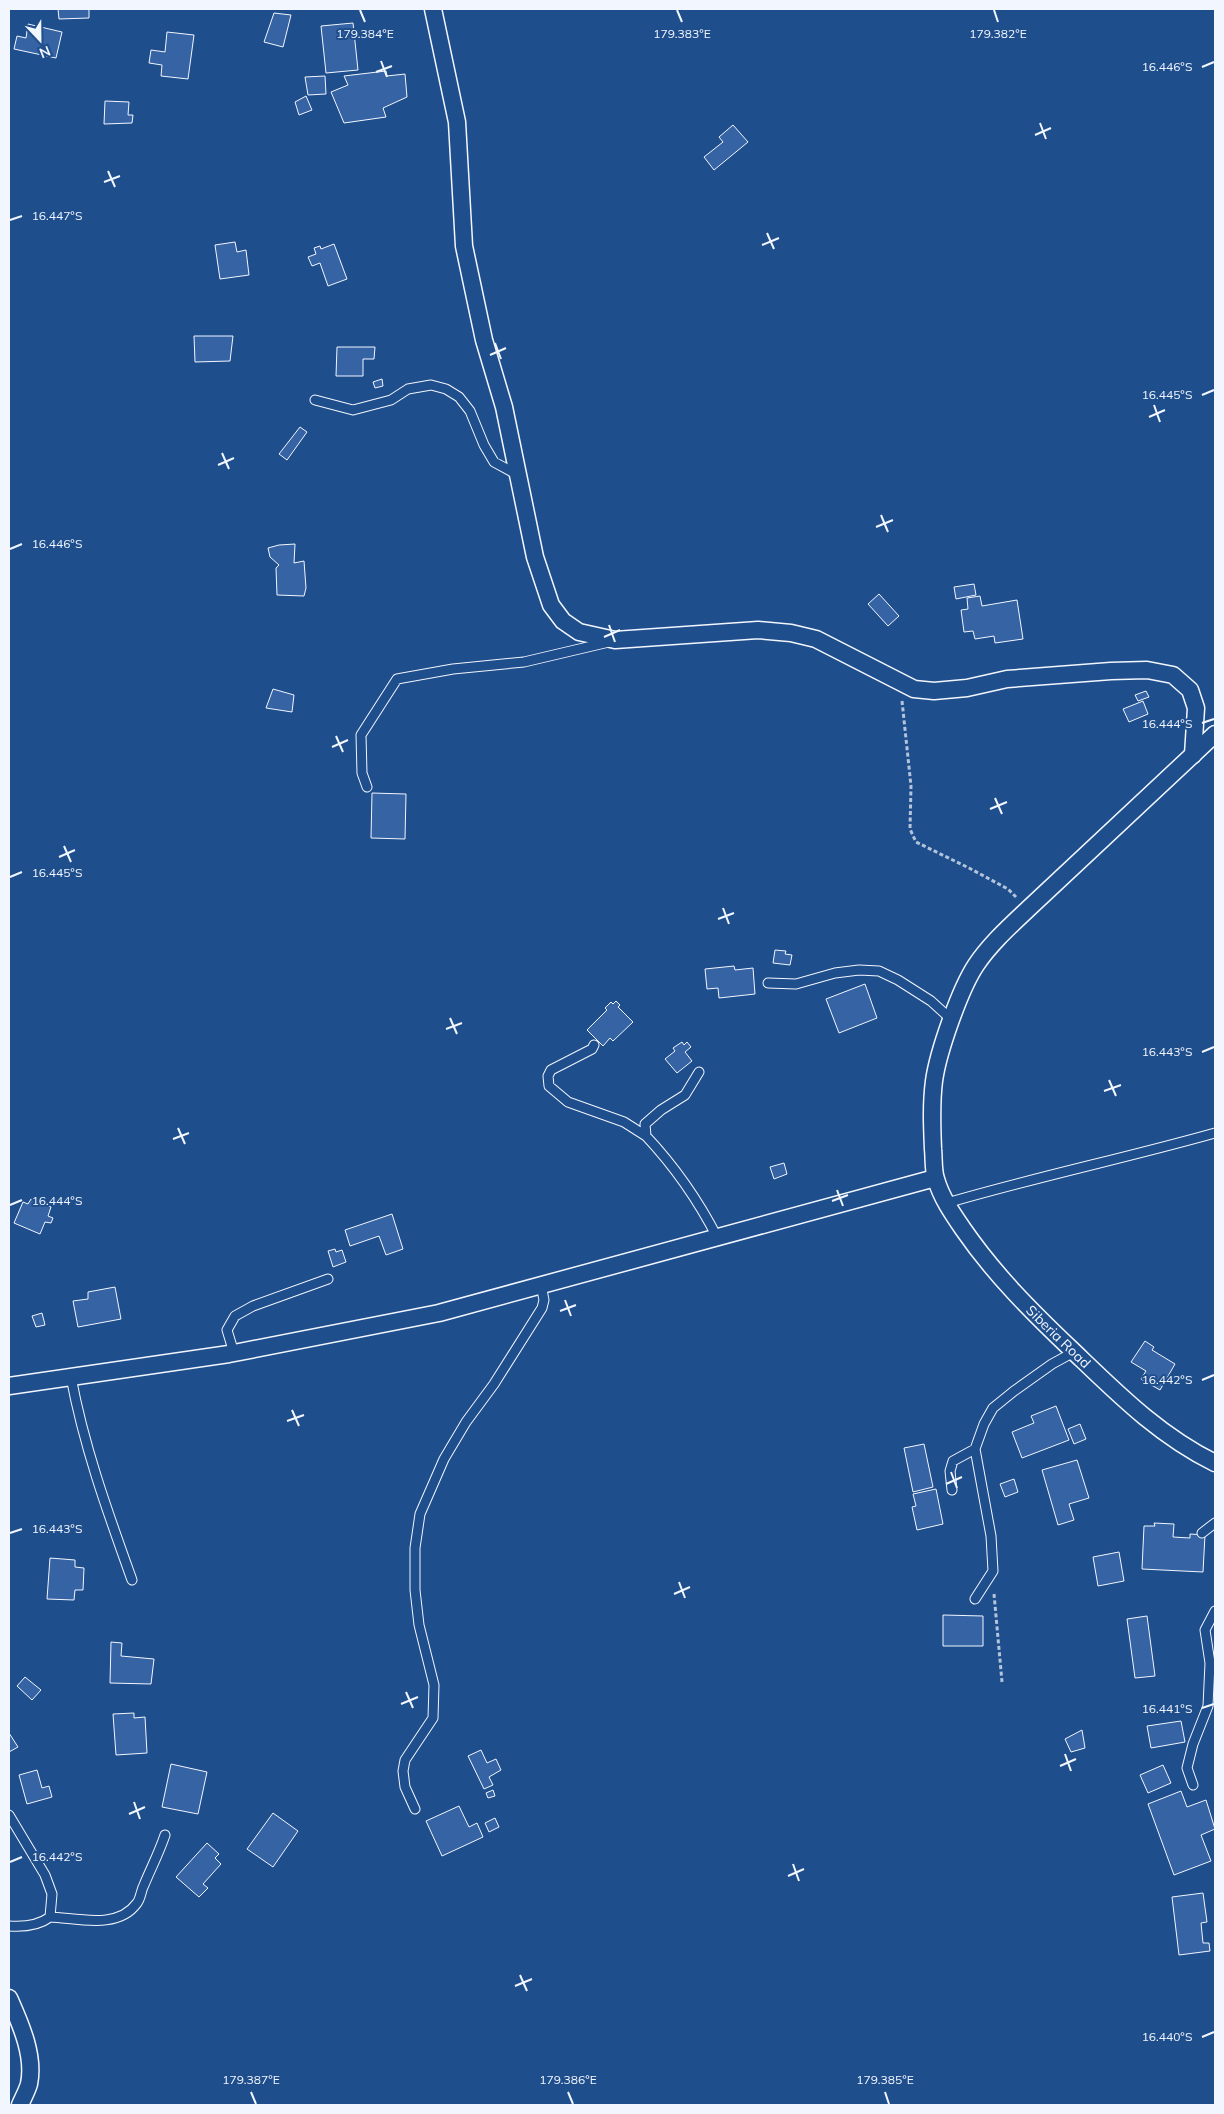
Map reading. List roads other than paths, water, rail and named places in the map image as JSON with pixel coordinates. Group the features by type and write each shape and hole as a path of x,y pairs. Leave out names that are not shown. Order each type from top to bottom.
{"street":[{"path":"433,9 457,122 464,246 484,340 504,407 535,557 551,605 562,621 579,632 614,640 758,630 791,633 816,639 914,689 934,691 967,688 1007,679 1111,671 1147,670 1173,675 1190,690 1196,708 1193,755"},
{"path":"9,1386 234,1353 439,1313 935,1178 931,1113 934,1079 952,1020 976,965 1028,909 1215,734"},
{"name":"Siberia Road","path":"935,1178 947,1203 976,1248 998,1277 1014,1294 1113,1391 1148,1421 1193,1452 1215,1462"},
{"path":"9,1998 26,2043 29,2065 29,2083 20,2105"}],"lane":[{"path":"315,400 353,410 390,400 408,389 431,385 446,388 459,397 470,411 484,445 494,462 518,475"},
{"path":"368,787 362,773 361,735 397,679 453,669 524,662 614,640"},
{"path":"768,983 796,984 835,973 859,970 878,972 898,980 931,1000 952,1020"},
{"path":"594,1044 592,1050 551,1070 548,1076 549,1086 568,1102 624,1122 646,1136 668,1160 702,1206 718,1237"},
{"path":"646,1136 646,1124 661,1110 684,1095 699,1072"},
{"path":"947,1203 996,1188 1142,1153 1215,1133"},
{"path":"234,1353 227,1330 235,1316 272,1298 328,1279"},
{"path":"415,1809 405,1787 403,1771 405,1760 433,1718 434,1685 419,1625 415,1590 416,1548 420,1514 444,1459 466,1422 494,1384 542,1308 544,1300 542,1285"},
{"path":"975,1599 993,1571 991,1536 975,1449 984,1424 993,1408 1052,1364 1074,1352"},
{"path":"71,1377 85,1439 103,1500 132,1580"},
{"path":"952,1490 950,1472 953,1461 975,1449"},
{"path":"1202,1533 1215,1522"},
{"path":"1193,1784 1187,1768 1193,1744 1208,1706 1210,1663 1205,1630 1215,1611"},
{"path":"9,1815 46,1875 52,1894 50,1917"},
{"path":"9,1926 44,1922 50,1917 106,1920 125,1913 137,1903 144,1884 156,1862 165,1835"}]}
